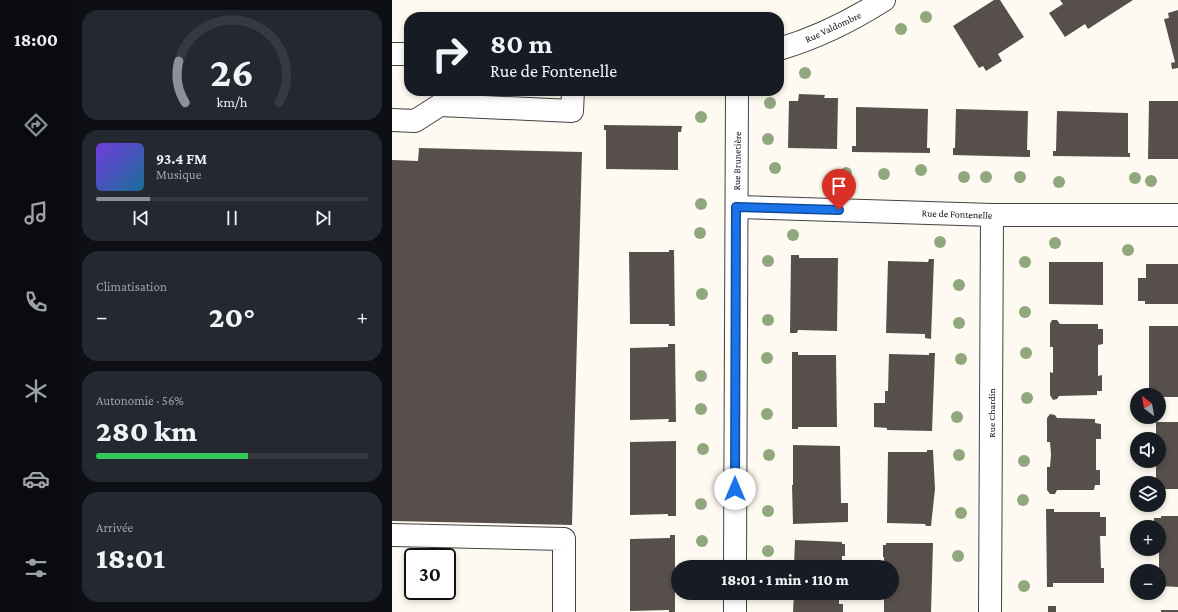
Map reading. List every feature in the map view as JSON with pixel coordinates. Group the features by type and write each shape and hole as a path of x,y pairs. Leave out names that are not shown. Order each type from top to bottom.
{"street":[{"name":"Rue Valdombre","path":"784,48 826,32 858,17 884,0"},
{"path":"392,54 404,54"},
{"path":"392,120 415,121 440,105 479,99 572,111 573,96"},
{"name":"Rue Brunetière","path":"735,560 736,207 738,96"},
{"name":"Rue de Fontenelle","path":"736,207 992,215 1178,215"},
{"name":"Rue Chardin","path":"990,612 992,215"},
{"path":"392,535 564,539 564,612"},
{"path":"735,600 735,612"}],"building":[{"path":"994,0 1000,0 1024,37 998,54 1002,61 986,71 983,66 979,68 953,26"},
{"path":"1060,0 1133,0 1088,29 1085,24 1065,37 1049,13 1063,4"},
{"path":"1178,10 1178,68 1172,69 1171,63 1175,62 1164,19 1169,18 1168,13"},
{"path":"799,94 825,95 824,98 838,98 837,149 788,148 789,101 798,101"},
{"path":"1149,101 1178,101 1178,159 1148,159"},
{"path":"856,107 928,109 927,148 930,148 930,153 852,152 852,146 856,146"},
{"path":"956,109 1028,111 1027,150 1030,150 1030,157 953,155 953,148 955,148"},
{"path":"1057,111 1128,113 1128,153 1130,153 1130,157 1053,156 1053,151 1056,151"},
{"path":"604,125 682,126 681,132 678,132 678,170 606,169 606,130 604,130"},
{"path":"419,148 582,152 572,525 392,521 392,160 418,161"},
{"path":"669,250 674,250 675,326 669,326 669,324 630,324 629,252 669,252"},
{"path":"791,255 799,255 799,258 838,258 837,331 798,330 797,333 790,333"},
{"path":"929,259 934,259 931,339 925,338 925,334 886,333 888,261 928,262"},
{"path":"1049,262 1103,262 1103,305 1049,304"},
{"path":"1146,264 1178,264 1178,304 1145,304 1145,301 1138,301 1138,278 1146,278"},
{"path":"1052,320 1057,320 1060,324 1098,324 1098,329 1103,329 1103,344 1098,345 1098,376 1102,375 1102,391 1097,391 1097,395 1059,396 1057,399 1053,400 1050,395 1050,372 1053,373 1053,347 1050,347 1050,324"},
{"path":"1149,326 1178,326 1178,397 1166,397 1166,388 1149,388"},
{"path":"668,344 675,344 676,422 668,422 669,419 630,420 630,348 668,347"},
{"path":"792,352 798,352 798,355 836,355 837,427 798,427 798,429 792,429"},
{"path":"929,353 935,353 932,431 887,430 887,428 874,427 874,403 885,403 885,391 888,391 889,354 929,355"},
{"path":"1050,414 1055,415 1057,418 1095,419 1095,423 1101,424 1101,439 1096,439 1096,470 1100,470 1100,485 1095,485 1094,490 1057,490 1055,494 1050,494 1047,490 1047,467 1050,467 1051,454 1050,442 1047,442 1047,418"},
{"path":"1178,422 1178,489 1166,489 1166,476 1156,476 1156,468 1166,468 1166,432 1156,432 1156,424"},
{"path":"676,441 676,516 668,516 668,514 630,515 630,442"},
{"path":"793,445 840,446 841,503 848,503 848,522 793,524"},
{"path":"927,450 933,450 935,489 931,526 926,526 925,524 887,523 888,452 927,452"},
{"path":"1046,509 1054,509 1054,512 1100,512 1100,517 1106,517 1106,536 1100,536 1101,568 1104,568 1104,583 1053,583 1053,587 1047,587"},
{"path":"1161,516 1178,516 1178,587 1166,586 1166,564 1159,564 1159,556 1166,556 1166,520 1154,520 1154,518 1161,518"},
{"path":"670,535 675,535 675,560 671,560 671,600 675,600 675,612 669,612 669,610 630,611 630,539 670,538"},
{"path":"795,540 842,542 842,544 845,544 845,556 842,556 842,560 794,560"},
{"path":"886,543 933,543 931,612 884,612 884,600 899,600 899,560 884,560 883,545 886,545"},
{"path":"794,600 839,600 839,604 843,604 843,612 793,612"},
{"path":"1048,606 1056,606 1056,612 1048,612"},
{"path":"1161,610 1178,610 1178,612 1161,612"}],"route":[{"path":"735,489 736,207 839,210"}]}
